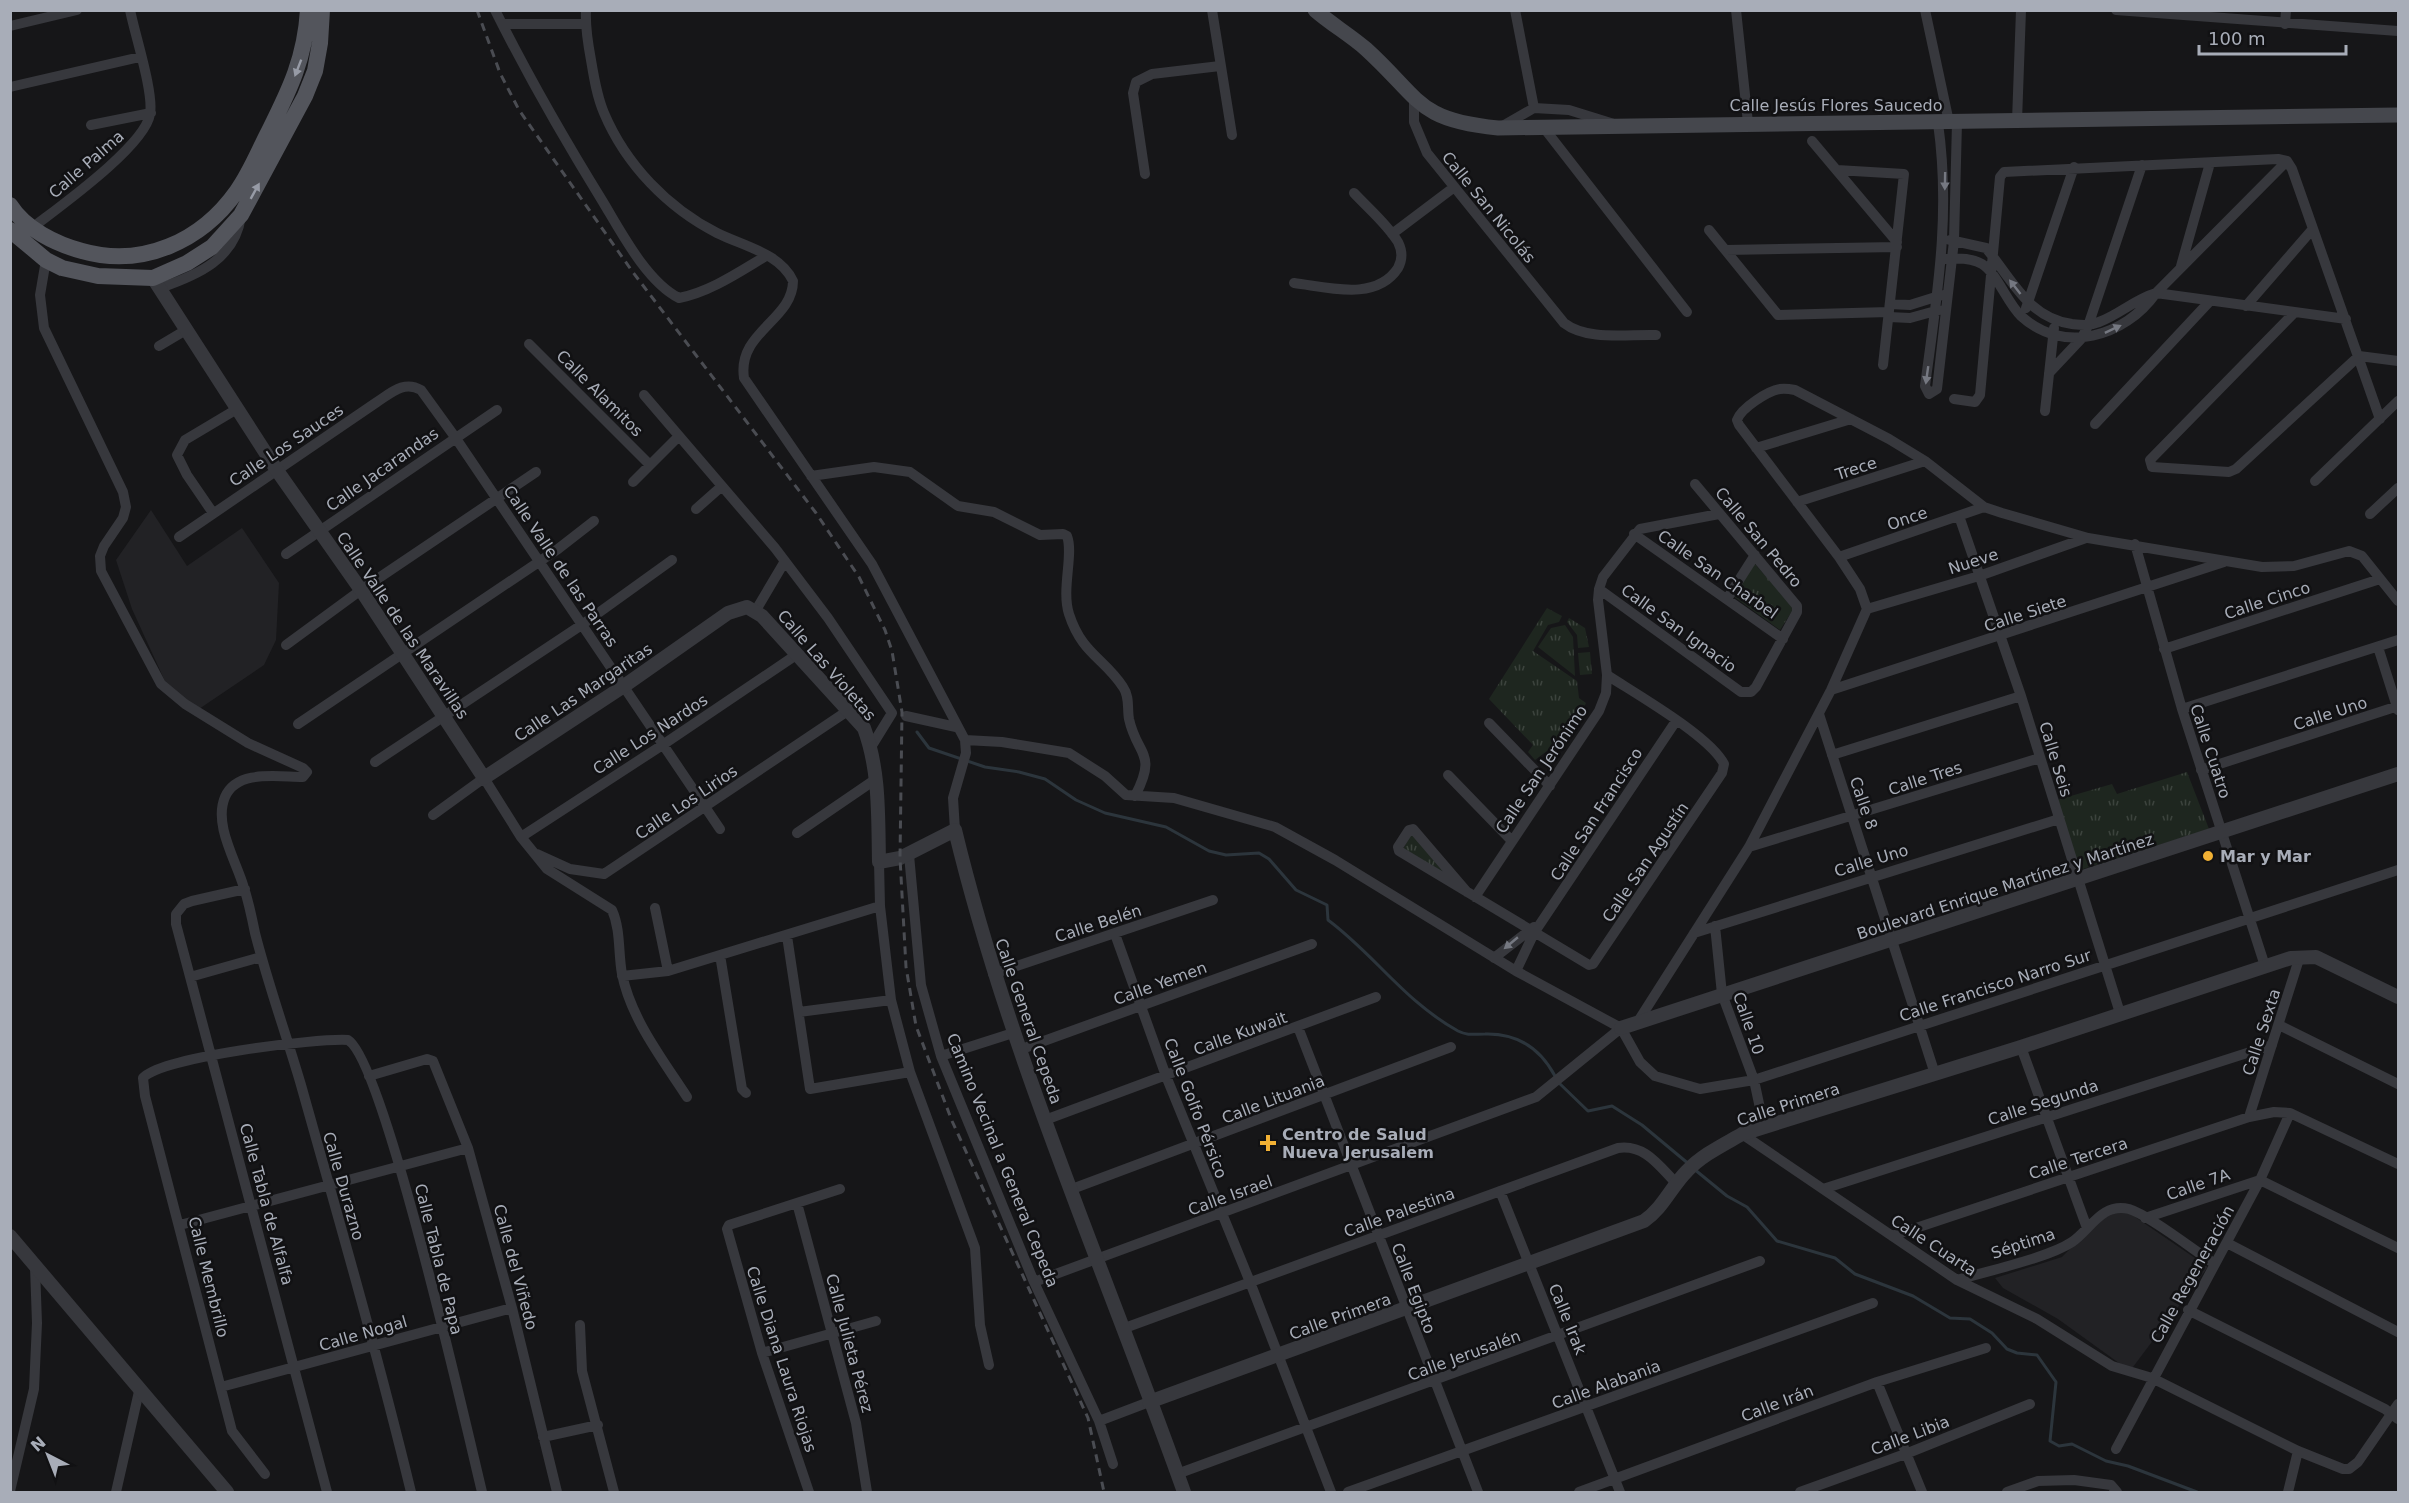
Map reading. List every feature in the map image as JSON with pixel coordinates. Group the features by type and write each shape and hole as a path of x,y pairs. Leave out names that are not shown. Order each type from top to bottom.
{"main road":[{"path":"156,283 169,259 220,222 293,83 302,58 308,10"},
{"path":"10,230 46,260 62,268 98,276 156,283 212,247 242,215 305,96 315,71 321,43 322,10"},
{"name":"Calle Jesús Flores Saucedo","path":"1315,10 1327,16 1365,48 1414,100 1446,120 1498,128 2398,115"},
{"path":"32,228 70,248 98,256 132,257 157,251 199,230 237,191"},
{"path":"10,205 41,240 60,252 86,261 131,266 156,283"}],"street":[{"path":"10,26 77,10"},
{"path":"91,125 151,113 130,10"},
{"path":"495,10 549,114 620,230 653,276 671,294 679,298 708,288 766,256"},
{"path":"586,10 585,24 603,111 632,161 663,196 691,219 766,256 789,273 793,291 781,309 750,344 746,353 743,372 748,386 872,564 956,727 965,740 1002,742 1069,753 1105,776 1122,793 1174,798 1275,827 1335,860 1516,972 1621,1028"},
{"path":"1212,10 1232,135"},
{"path":"1515,10 1534,108"},
{"path":"1736,10 1748,123"},
{"path":"1925,10 1948,123 1948,293 1937,389 1929,394 1925,386 1937,296 1947,259"},
{"path":"2017,121 2021,10"},
{"path":"2116,10 2195,13 2286,24 2398,31"},
{"path":"2286,10 2286,24"},
{"path":"502,24 585,24"},
{"path":"10,87 140,57"},
{"path":"1145,174 1133,93 1136,82 1152,74 1220,66"},
{"name":"Calle San Nicolás","path":"1414,100 1414,122 1419,138 1453,188 1564,322 1573,330 1585,334 1656,334"},
{"path":"1498,128 1534,108 1569,110 1623,127"},
{"name":"Calle Palma","path":"32,228 140,137 151,113"},
{"path":"1948,123 1945,170 1949,240"},
{"path":"1544,128 1687,312"},
{"path":"1812,141 1897,245"},
{"path":"1954,399 1975,402 1980,395 2001,174 2074,167 2278,159 2286,161 2292,169 2380,419"},
{"path":"1947,259 1968,260 1983,265 2021,315 2052,334 2081,339 2102,335 2121,326 2148,306 2156,293 2286,161"},
{"path":"2180,269 2210,163"},
{"path":"2049,373 2081,339 2088,326 2142,165"},
{"path":"2021,315 2029,304 2074,167"},
{"path":"1837,170 1904,174 1883,365"},
{"path":"1392,234 1453,188"},
{"path":"1294,283 1350,290 1377,285 1388,278 1402,262 1399,244 1354,193"},
{"path":"1709,230 1774,312 1781,317 1890,311 1948,293"},
{"path":"2246,306 2312,231"},
{"path":"1949,240 1986,248 2029,304 2056,322 2088,326 2119,313 2141,298 2156,293 2346,319"},
{"path":"1726,250 1897,245"},
{"name":"Calle Durazno","path":"46,260 40,295 44,328 123,492 126,507 100,556 101,571 137,642 151,669 171,694 248,743 303,768 307,772 303,777 265,776 238,782 225,798 221,812 223,827 245,889 261,957 289,1043 327,1184 375,1344 411,1492"},
{"name":"Calle Valle de las Maravillas","path":"156,283 276,469 361,590 444,715 520,837 551,872 612,910 616,919 622,976 641,1025 687,1097"},
{"path":"2095,424 2210,301"},
{"path":"1890,311 1910,318 1947,307"},
{"path":"2295,312 2150,460 2149,465 2229,472 2236,469 2359,356 2398,361"},
{"path":"2045,411 2052,334 2056,322"},
{"path":"159,346 186,330"},
{"name":"Calle Alamitos","path":"529,344 649,464"},
{"name":"Calle Valle de las Parras","path":"413,385 421,390 455,436 720,828"},
{"name":"Calle Los Sauces","path":"179,537 395,390 413,385"},
{"path":"1637,1023 1749,847 1831,690 1867,609 1860,589 1839,557 1739,425 1738,416 1779,389 1795,390 1925,461 1983,507 2088,538 2278,568 2349,550 2362,556 2398,601"},
{"path":"644,395 756,523 899,715 956,727"},
{"path":"2315,481 2398,401"},
{"path":"213,513 183,470 177,455 179,447 185,440 237,409"},
{"name":"Calle Jacarandas","path":"285,554 455,436 497,410"},
{"path":"1756,448 1851,419"},
{"path":"633,482 679,436"},
{"name":"Trece","path":"1797,502 1925,461"},
{"path":"811,476 874,467 910,472 958,506 994,512 1040,535 1064,534 1067,536 1066,599 1069,613 1084,646 1123,686 1127,695 1129,718 1144,752 1146,772 1135,796"},
{"path":"286,645 361,590 536,472"},
{"name":"Calle San Pedro","path":"1695,484 1798,609 1784,639"},
{"path":"696,508 722,486"},
{"path":"2370,514 2396,491"},
{"name":"Once","path":"1839,557 1983,507"},
{"path":"1599,588 1603,577 1634,534 1648,526 1719,514"},
{"name":"Calle Seis","path":"1959,516 2021,696 2120,1013"},
{"path":"298,724 539,562 594,521"},
{"name":"Calle San Charbel","path":"1634,534 1784,639"},
{"name":"Nueve","path":"1867,609 1979,576 2088,538"},
{"name":"Calle Cuatro","path":"2135,544 2182,710 2265,966"},
{"path":"1727,599 1755,555"},
{"path":"375,762 583,624 672,560"},
{"path":"756,610 785,561"},
{"name":"Calle Siete","path":"1831,690 2147,589 2227,561"},
{"name":"Calle Cinco","path":"2164,650 2380,579"},
{"name":"Calle San Jerónimo","path":"1471,895 1550,786 1599,711 1606,693 1607,675 1598,600 1599,588"},
{"name":"Calle San Ignacio","path":"1599,588 1741,692 1751,692 1756,687 1784,639"},
{"name":"Calle Las Margaritas","path":"433,815 728,613 741,608 756,610"},
{"name":"Calle Las Violetas","path":"756,610 864,728 871,747 876,779"},
{"path":"2182,710 2398,640"},
{"path":"2378,647 2398,708"},
{"name":"Calle Los Nardos","path":"520,837 796,655"},
{"path":"1607,675 1676,721"},
{"path":"1832,755 2021,696"},
{"name":"Calle Uno","path":"2201,770 2398,708"},
{"name":"Calle Los Lirios","path":"530,850 558,865 604,874 849,710"},
{"name":"Calle 8","path":"1819,714 1894,940 1935,1074"},
{"path":"871,747 899,715"},
{"name":"Calle San Agustín","path":"1535,929 1589,965 1597,961 1722,773 1724,764 1721,758 1676,721"},
{"name":"Calle San Francisco","path":"1516,972 1535,929 1676,721"},
{"path":"1489,723 1550,786"},
{"name":"Calle General Cepeda","path":"965,740 966,753 953,798 955,830 993,974 1018,1050 1184,1492"},
{"name":"Calle Tres","path":"1749,847 2040,758"},
{"name":"Boulevard Enrique Martínez y Martínez","path":"1621,1028 2398,774"},
{"path":"1448,775 1511,840"},
{"path":"797,833 876,779"},
{"path":"876,779 880,906 891,1000 910,1072 976,1258 980,1325 988,1365"},
{"name":"Calle Uno","path":"1694,933 1872,875 2059,819"},
{"path":"879,862 909,855 955,830"},
{"path":"1471,895 1413,830 1409,830 1398,847 1399,851 1471,895 1535,929"},
{"name":"Camino Vecinal a General Cepeda","path":"909,855 919,974 941,1056 1034,1282 1099,1421 1113,1464"},
{"name":"Calle Francisco Narro Sur","path":"1621,1028 1640,1062 1655,1076 1700,1089 1754,1080 2398,870"},
{"name":"Calle Tabla de Alfalfa","path":"245,889 184,904 176,914 176,924 327,1492"},
{"name":"Calle Belén","path":"993,974 1213,900"},
{"path":"622,976 668,971 880,906"},
{"path":"655,908 668,971"},
{"name":"Calle 10","path":"1715,926 1722,994 1754,1080 1764,1127"},
{"name":"Calle San Francisco","path":"1494,958 1535,929"},
{"name":"Calle Golfo Pérsico","path":"1115,934 1166,1076 1250,1282 1331,1492"},
{"path":"787,936 810,1089 910,1072"},
{"name":"Calle Yemen","path":"1018,1050 1312,944"},
{"path":"720,955 742,1089 746,1093"},
{"path":"2300,956 2328,962 2398,998"},
{"name":"Calle Primera","path":"1149,1402 1406,1310 1644,1221 1659,1209 1686,1172 1703,1157 1742,1134 2300,956"},
{"name":"Calle Sexta","path":"2249,1117 2300,956"},
{"path":"190,977 261,957"},
{"name":"Calle Kuwait","path":"1045,1120 1376,997"},
{"path":"799,1012 891,1000"},
{"path":"2279,1025 2398,1084"},
{"name":"Calle Egipto","path":"1298,1027 1478,1492"},
{"name":"Calle Israel","path":"1034,1282 1098,1261 1221,1213 1536,1097 1621,1028"},
{"path":"941,1056 1013,1034"},
{"name":"Calle Tabla de Papa","path":"289,1043 348,1040 361,1056 400,1167 482,1492"},
{"path":"211,1057 289,1043"},
{"name":"Calle Segunda","path":"1824,1190 2272,1045"},
{"name":"Calle Lituania","path":"1072,1189 1450,1047"},
{"path":"2020,1047 2087,1228"},
{"name":"Calle Membrillo","path":"211,1057 154,1069 144,1078 145,1096 232,1431 265,1474"},
{"name":"Calle del Viñedo","path":"369,1076 427,1059 433,1061 468,1148 513,1308 557,1492"},
{"name":"Calle Tercera","path":"1892,1236 2249,1117 2274,1112 2290,1113"},
{"path":"2290,1113 2398,1164"},
{"name":"Calle Regeneración","path":"2116,1449 2188,1310 2227,1243 2290,1113"},
{"name":"Calle Cuarta","path":"1742,1134 1957,1280 2037,1319 2112,1366 2152,1378 2298,1451 2349,1469 2358,1462 2396,1412"},
{"name":"Calle Palestina","path":"1122,1329 1628,1146 1643,1151 1677,1184"},
{"path":"180,1226 327,1184 468,1148"},
{"path":"2260,1179 2398,1248"},
{"name":"Calle 7A","path":"2145,1218 2260,1179"},
{"path":"797,1203 840,1189"},
{"name":"Calle Irak","path":"1500,1191 1620,1492"},
{"name":"Calle Diana Laura Riojas","path":"797,1203 729,1225 727,1234 762,1353 809,1492"},
{"name":"Calle Julieta Pérez","path":"797,1203 856,1423 867,1492"},
{"name":"Séptima","path":"1957,1280 2061,1248 2102,1214 2118,1208 2130,1209 2215,1264"},
{"path":"10,1236 140,1387 226,1492"},
{"path":"2227,1243 2398,1332"},
{"name":"Calle Jerusalén","path":"1177,1474 1760,1261"},
{"path":"10,1491 34,1389 38,1323 35,1267"},
{"name":"Calle Alabania","path":"1348,1492 1873,1303"},
{"name":"Calle Nogal","path":"221,1387 513,1308"},
{"path":"2188,1310 2396,1412"},
{"path":"762,1353 876,1321"},
{"path":"580,1325 582,1371 614,1492"},
{"name":"Calle Irán","path":"1580,1492 1877,1382 1986,1348"},
{"path":"1877,1382 1922,1492"},
{"path":"116,1492 140,1387"},
{"path":"1099,1421 1149,1402"},
{"name":"Calle Libia","path":"1800,1492 1908,1454 2030,1404"},
{"path":"543,1437 598,1425"},
{"path":"2288,1492 2298,1451"},
{"path":"2007,1492 2038,1481 2074,1480 2111,1485 2117,1492"},
{"path":"2038,1481 2039,1492"}],"shaded area":[{"path":"151,510 187,566 242,528 279,583 276,640 264,665 199,709 169,690 132,609 116,560"},
{"path":"2125,1210 2208,1267 2130,1371 2058,1319 2003,1288 1995,1278 2062,1257 2100,1219"}],"green space":[{"path":"1754,563 1794,608 1780,630 1733,596"},
{"path":"1547,608 1562,616 1559,622 1548,625 1533,651 1577,681 1579,698 1586,703 1571,733 1535,760 1528,752 1533,745 1489,699"},
{"path":"1569,618 1585,628 1589,647 1578,648 1577,635 1567,622"},
{"path":"1565,625 1573,637 1575,676 1538,647 1551,628"},
{"path":"1590,652 1592,674 1580,675 1578,653"},
{"path":"2187,772 2209,829 2080,870 2057,800 2112,784 2117,794"},
{"path":"1412,832 1464,890 1402,851"}],"waterway":[{"path":"917,732 929,748 985,767 1045,779 1076,800 1105,813 1166,827 1209,851 1226,855 1259,853 1269,859 1296,890 1327,905 1328,920 1361,948 1406,992 1439,1019 1465,1034 1497,1034 1518,1039 1535,1050 1555,1076"},
{"path":"1558,1082 1588,1111 1612,1106 1642,1125 1690,1165"},
{"path":"1694,1169 1727,1196 1747,1207 1777,1241 1835,1258 1855,1274 1913,1296 1950,1318 1970,1319 1992,1333 2007,1349 2017,1353 2037,1355 2056,1382 2050,1441 2059,1446 2072,1444 2106,1461 2128,1466 2197,1492"}],"railway":[{"path":"477,10 500,73 519,110 632,271 816,513 859,577 885,630 892,651 902,712 900,858 906,967 916,1026 952,1121 1088,1418 1104,1492"}],"place":[{"name":"Mar y Mar","path":"2208,856"},
{"name":"Centro de Salud Nueva Jerusalem","path":"1268,1143"}]}
